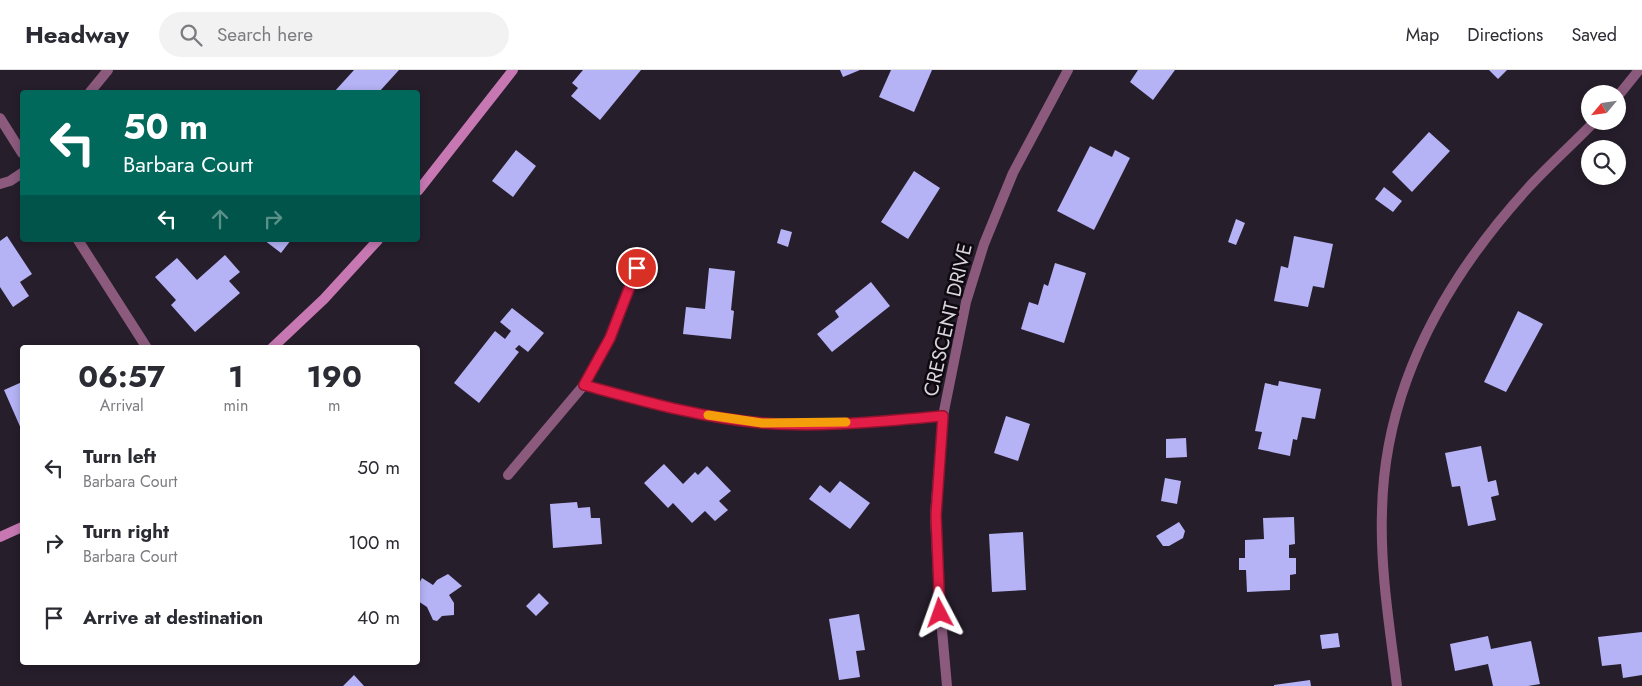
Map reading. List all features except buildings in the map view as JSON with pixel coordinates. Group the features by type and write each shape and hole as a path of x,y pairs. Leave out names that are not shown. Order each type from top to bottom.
{"main road":[{"path":"420,188 513,70"},
{"path":"275,345 324,299 376,242"},
{"path":"0,538 20,528"}],"street":[{"path":"92,90 108,70"},
{"name":"CRESCENT DRIVE","path":"947,686 939,597 936,515 943,416 966,302 984,244 1016,166 1068,70"},
{"path":"1626,86 1639,70"},
{"path":"0,118 20,150"},
{"path":"1397,686 1388,610 1382,513 1387,448 1401,392 1426,333 1472,256 1527,189 1586,130"},
{"path":"0,184 10,181 20,174"},
{"path":"79,242 145,345"},
{"path":"508,475 584,385 610,338 637,268"},
{"path":"584,385 679,411 762,423 882,421 943,416"}],"slow traffic":[{"path":"708,415 762,423 846,422"}],"route":[{"path":"637,268 610,338 584,385 679,411 762,423 816,423 943,416 936,515 940,613"}]}
